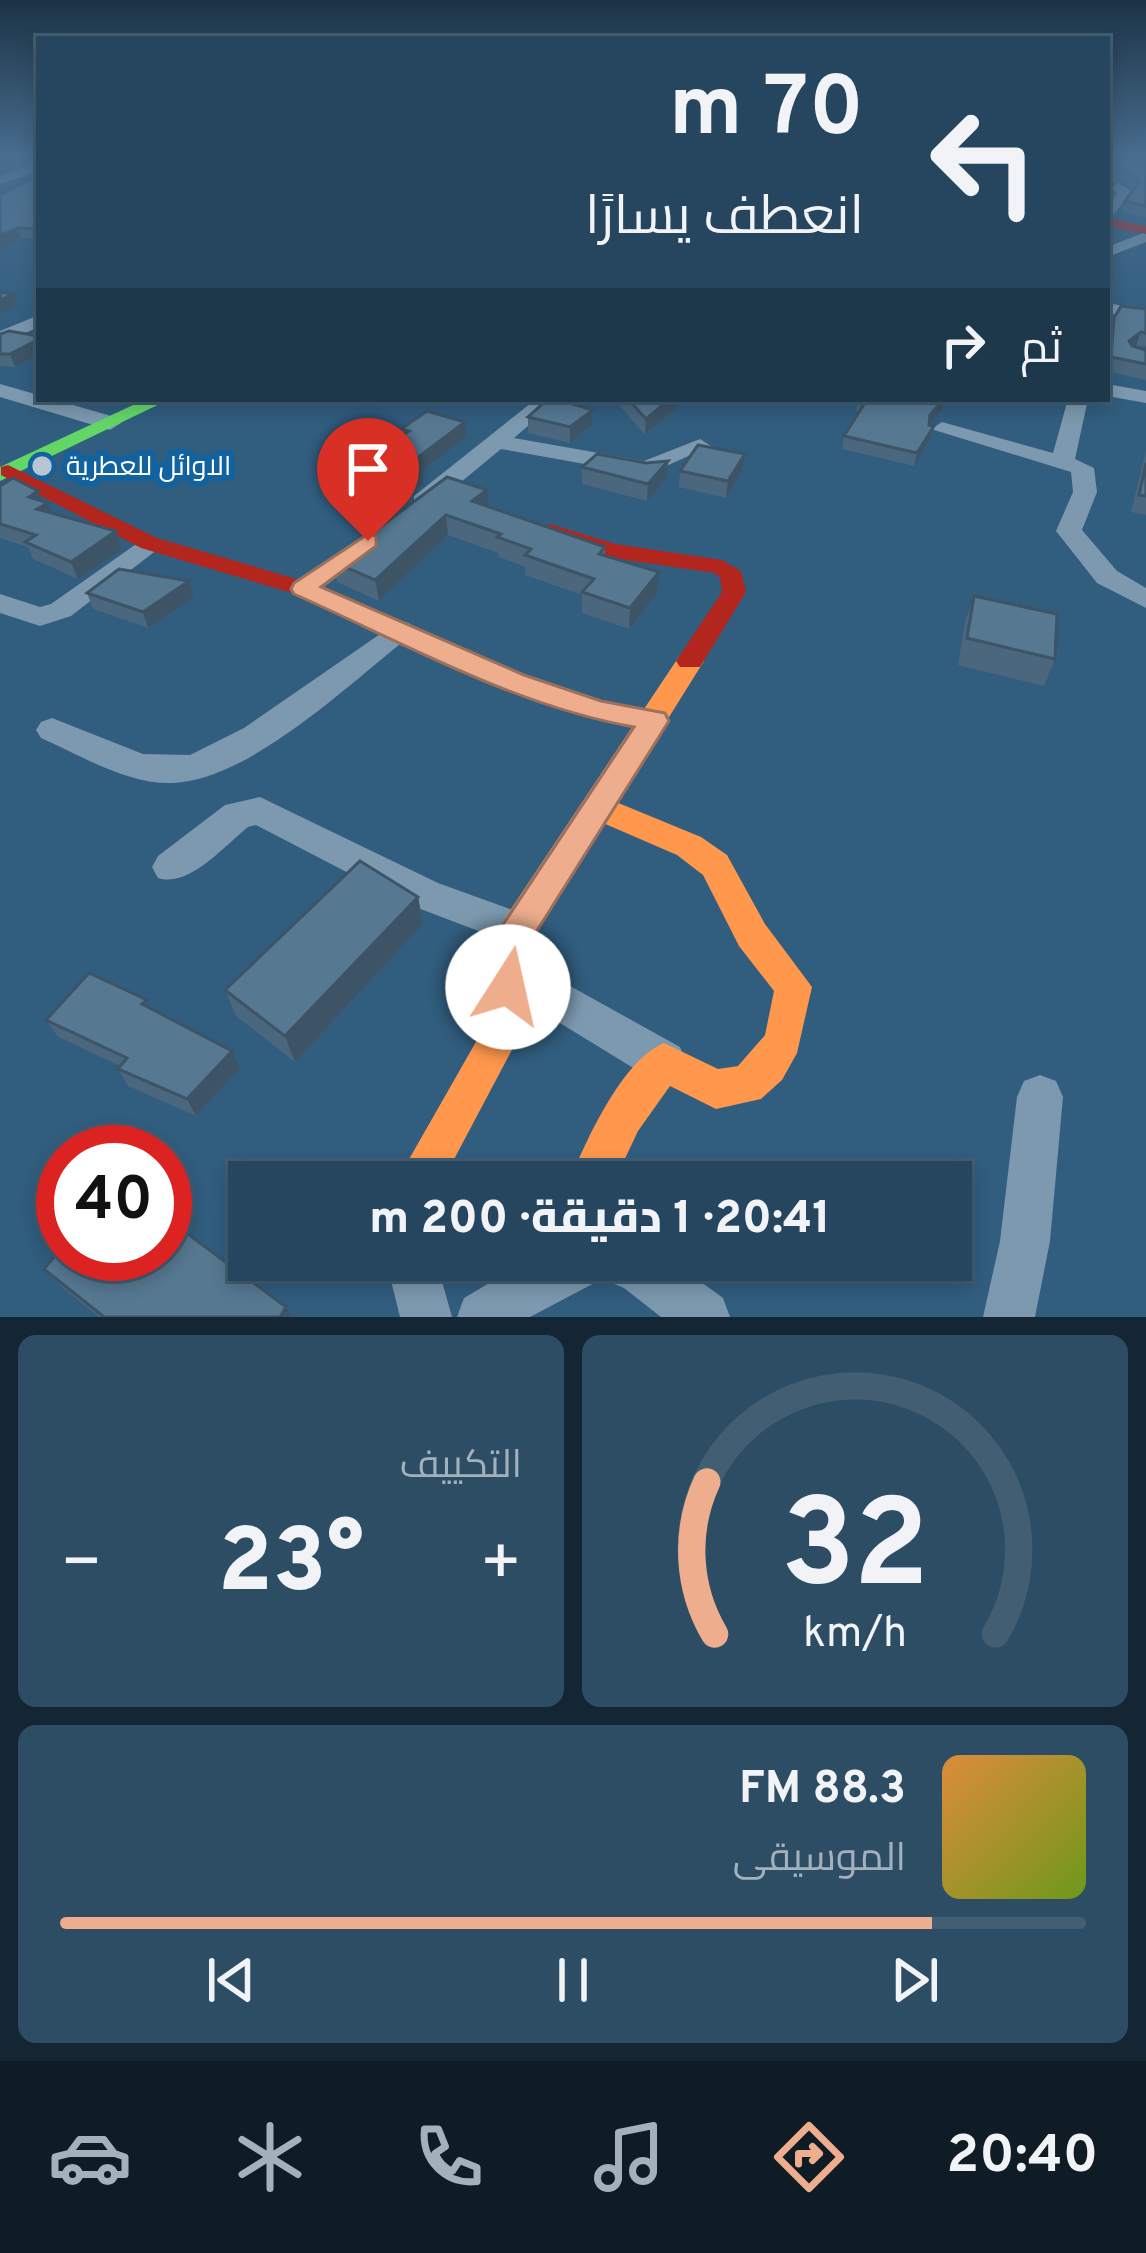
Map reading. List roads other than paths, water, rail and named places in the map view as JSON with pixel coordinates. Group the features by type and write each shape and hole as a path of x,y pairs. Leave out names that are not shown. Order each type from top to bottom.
{"street":[{"path":"1110,221 1146,234"},
{"path":"1110,251 1146,234"},
{"path":"1110,309 1146,315"},
{"path":"0,338 36,321"},
{"path":"1110,330 1146,336"},
{"path":"0,390 36,401"},
{"path":"1110,391 1146,397"},
{"path":"39,402 110,424"},
{"path":"4,473 155,402"},
{"path":"303,589 546,402"},
{"path":"1063,459 1077,402"},
{"path":"942,429 1063,459 1086,474 1085,492 1068,524 1074,542 1107,578 1146,599"},
{"path":"499,442 646,468 700,446"},
{"path":"4,473 149,543 303,589 581,706 654,721"},
{"path":"430,1161 504,1029 512,949 734,592 732,576 713,564 612,551 549,531"},
{"path":"0,603 40,617 62,610 149,543"},
{"path":"52,730 154,769 183,771 202,765 274,722 399,630"},
{"path":"171,868 238,815 260,811 424,894 512,949 664,1062 711,1087 735,1090 767,1070 794,1006 793,988 752,935 716,865 689,846 598,808"},
{"path":"601,1161 622,1116 664,1062"},
{"path":"1009,1317 1025,1241 1040,1097"},
{"path":"417,1281 426,1317"},
{"path":"483,1317 540,1281"},
{"path":"657,1281 704,1317"}],"place":[{"name":"الاوائل للعطرية","path":"42,466"}]}
